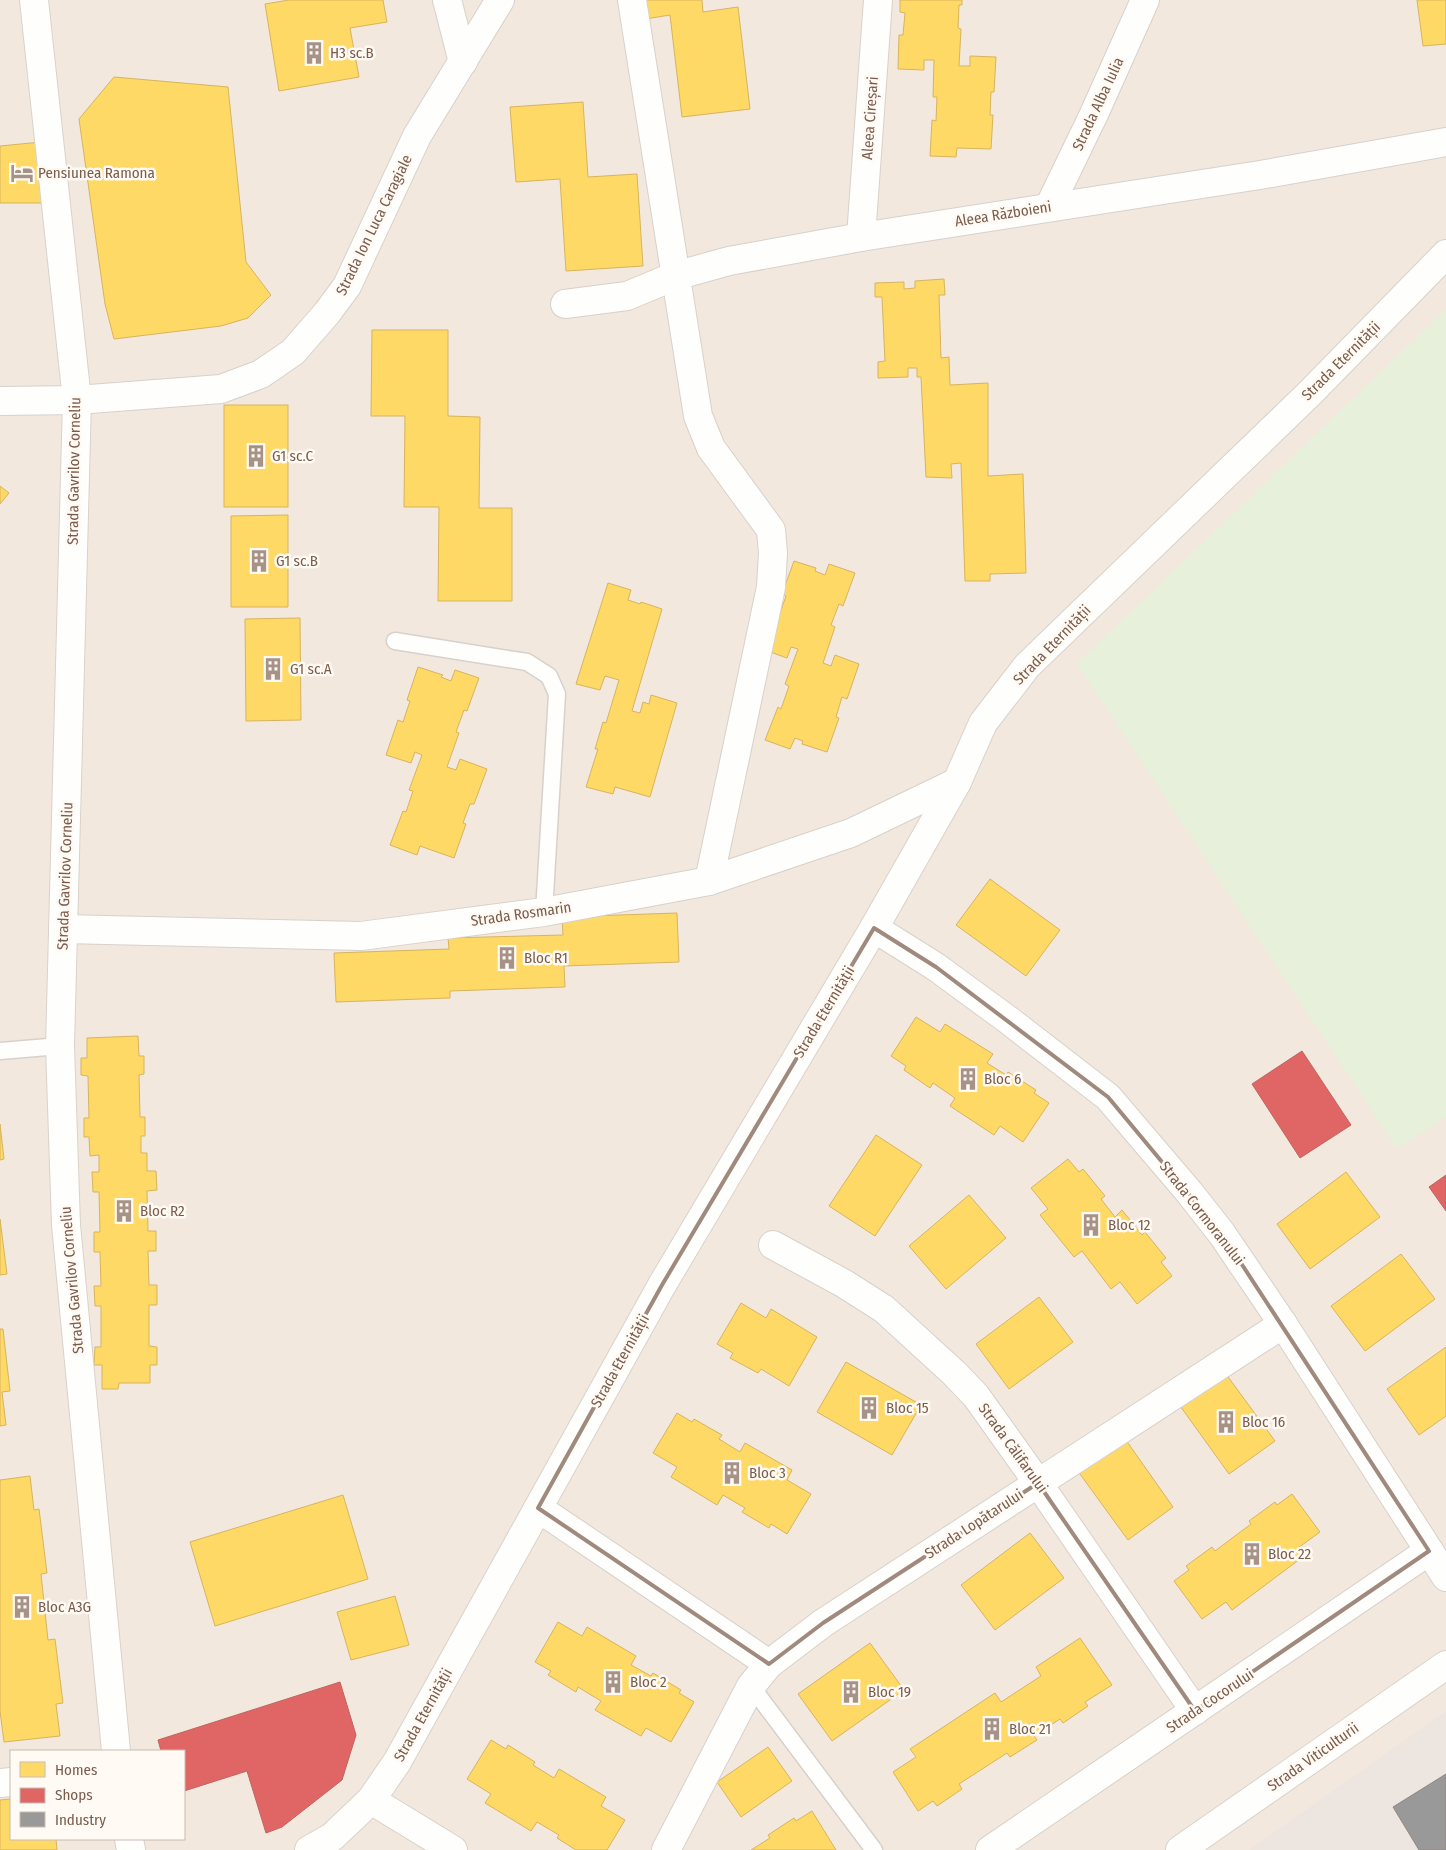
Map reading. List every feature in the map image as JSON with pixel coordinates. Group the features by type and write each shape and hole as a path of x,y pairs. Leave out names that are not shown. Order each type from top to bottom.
{"street":[{"name":"Strada Gavrilov Corneliu","path":"34,0 77,400 60,1046 66,1225 116,1750"},
{"path":"448,0 463,62"},
{"name":"Strada Ion Luca Caragiale","path":"0,402 77,400 221,389 261,374 293,352 328,313 347,286 417,136 500,0"},
{"path":"632,0 698,416 711,448 771,530 773,553 772,587 709,881"},
{"name":"Aleea Cireșari","path":"861,237 878,0"},
{"name":"Strada Alba Iulia","path":"1049,207 1094,114 1145,0"},
{"name":"Aleea Războieni","path":"565,304 627,296 675,276 729,261 861,237 1260,175 1446,142"},
{"name":"Strada Eternității","path":"309,1850 332,1837 371,1800 397,1762 662,1285 874,928 957,782 983,722 1027,666 1309,394 1446,254"},
{"name":"Strada Rosmarin","path":"63,929 361,936 544,912 709,881 851,833 957,782"},
{"name":"Strada Cormoranului","path":"874,928 936,967 1108,1097 1222,1234 1284,1324 1446,1577"},
{"name":"Strada Călifarului","path":"773,1245 843,1283 884,1309 954,1373 976,1396 1038,1482 1195,1711"},
{"name":"Strada Lopătarului","path":"666,1850 751,1686 769,1664 823,1623 1284,1324"},
{"path":"538,1508 769,1664"},
{"name":"Strada Cocorului","path":"990,1850 1429,1551"},
{"name":"Strada Viticulturii","path":"1180,1850 1446,1664"},
{"path":"371,1800 453,1850"}],"lane":[{"path":"395,640 527,662 549,676 557,694 544,912"},
{"path":"0,1051 60,1046"},
{"path":"751,1686 874,1850"}],"highlighted area":[{"path":"874,928 936,967 1108,1097 1222,1234 1429,1551 1195,1711 1038,1483 823,1623 769,1664 538,1508 662,1285"}],"shaded area":[{"path":"0,0 1446,0 1446,1850 0,1850"},
{"path":"1446,1711 1446,1850 1249,1850"}],"green space":[{"path":"1446,309 1446,1117 1397,1149 1077,664"}],"building: Homes":[{"name":"H3 sc.B","path":"289,0 383,0 387,22 350,28 359,77 279,91 265,4"},
{"path":"630,0 702,0 703,12 738,7 750,109 682,117 670,15 633,21"},
{"path":"900,0 962,0 962,5 959,5 958,28 961,29 959,66 970,66 970,56 996,57 994,92 991,92 990,115 993,115 991,149 957,148 956,157 930,156 932,120 936,121 937,97 933,97 934,60 924,60 924,70 898,69 899,35 903,35 905,13 900,12"},
{"path":"1417,0 1446,0 1446,44 1423,46"},
{"path":"114,77 228,87 246,262 271,295 248,318 221,326 114,339 105,304 79,119"},
{"path":"583,102 588,177 637,174 643,266 566,271 560,179 516,182 510,107"},
{"name":"Pensiunea Ramona","path":"41,142 46,203 0,203 0,146"},
{"path":"944,279 945,295 939,295 941,358 949,357 950,385 988,383 988,476 1023,474 1026,573 990,574 990,581 965,581 961,463 951,464 952,478 926,477 921,377 917,377 917,368 908,368 908,377 878,378 878,362 885,361 882,297 875,297 875,283 904,282 904,289 915,288 915,281"},
{"path":"372,330 448,330 448,416 480,417 479,508 512,508 512,601 438,601 439,507 404,507 405,416 371,416"},
{"name":"G1 sc.C","path":"224,405 288,405 288,507 224,507"},
{"path":"0,486 9,493 0,504"},
{"name":"G1 sc.B","path":"288,515 288,607 231,607 231,516"},
{"path":"794,561 816,568 815,571 825,575 829,564 855,573 843,606 839,604 831,625 835,627 823,663 831,666 835,655 859,664 847,699 842,697 836,717 839,718 827,752 802,744 803,741 795,738 790,749 765,740 778,707 781,709 789,686 785,684 798,649 791,647 787,658 762,649 779,616 786,596 782,594"},
{"path":"608,583 631,590 628,600 662,609 632,711 640,713 643,702 649,704 651,695 677,703 650,797 615,787 613,794 586,787 598,749 595,749 603,722 606,723 619,680 605,676 600,690 576,684"},
{"name":"G1 sc.A","path":"300,618 301,720 246,721 245,619"},
{"path":"418,667 443,675 441,677 451,681 455,670 479,678 467,711 464,710 456,732 459,733 447,767 456,770 460,759 487,769 474,804 470,804 463,823 466,824 454,858 420,846 417,855 390,845 403,811 406,812 413,791 409,790 422,755 415,752 411,763 386,755 398,720 403,722 410,701 407,700"},
{"path":"990,879 1060,930 1026,976 956,925"},
{"name":"Bloc R1","path":"677,913 679,962 564,966 565,987 450,991 450,998 336,1002 334,953 449,949 448,938 563,935 562,917"},
{"name":"Bloc 6","path":"916,1017 940,1032 945,1024 993,1054 987,1063 1006,1075 1008,1072 1036,1090 1034,1093 1049,1103 1023,1142 1000,1126 994,1135 950,1106 955,1098 933,1083 930,1088 904,1070 906,1066 891,1056"},
{"name":"Bloc R2","path":"138,1036 139,1056 144,1056 144,1074 139,1075 140,1117 145,1117 145,1136 141,1136 141,1153 147,1153 147,1171 156,1171 157,1190 147,1191 148,1231 156,1231 156,1251 148,1251 149,1285 157,1285 157,1305 149,1305 149,1346 157,1347 157,1365 150,1365 150,1383 119,1383 118,1389 102,1389 102,1365 94,1365 95,1347 101,1347 101,1306 95,1306 94,1286 101,1286 100,1252 94,1252 94,1232 100,1232 99,1192 93,1192 92,1172 99,1172 99,1155 90,1156 89,1137 84,1137 84,1118 89,1118 88,1076 81,1075 81,1058 87,1058 87,1038"},
{"path":"0,1124 4,1159 0,1160"},
{"path":"876,1135 922,1165 875,1236 829,1206"},
{"name":"Bloc 12","path":"1068,1159 1079,1172 1083,1169 1105,1196 1101,1199 1115,1217 1122,1210 1142,1235 1145,1232 1166,1258 1161,1262 1172,1276 1137,1304 1120,1282 1111,1289 1082,1251 1074,1257 1040,1215 1048,1209 1031,1188"},
{"path":"1346,1172 1380,1217 1310,1269 1277,1224"},
{"path":"969,1195 1006,1238 946,1289 909,1246"},
{"path":"0,1219 7,1274 0,1275"},
{"path":"1401,1254 1435,1299 1365,1351 1331,1306"},
{"path":"1039,1297 1073,1342 1009,1389 976,1344"},
{"path":"741,1303 766,1318 771,1309 817,1337 789,1386 761,1369 758,1373 730,1358 733,1353 717,1344"},
{"path":"0,1329 3,1329 10,1391 2,1392 6,1425 0,1426"},
{"path":"1446,1347 1446,1416 1419,1435 1387,1389"},
{"name":"Bloc 15","path":"846,1362 921,1405 892,1455 817,1412"},
{"name":"Bloc 16","path":"1223,1370 1275,1441 1229,1474 1178,1403"},
{"name":"Bloc 3","path":"677,1413 692,1422 694,1419 722,1435 719,1439 740,1452 745,1443 792,1470 787,1480 811,1494 787,1534 771,1524 769,1528 742,1512 745,1508 723,1495 717,1505 671,1477 677,1467 653,1453"},
{"path":"1123,1436 1173,1507 1128,1540 1077,1470"},
{"name":"Bloc A3G","path":"30,1476 34,1510 39,1509 47,1573 41,1574 48,1640 55,1639 63,1703 56,1704 60,1736 4,1742 0,1711 0,1480"},
{"name":"Bloc 22","path":"1292,1494 1320,1532 1298,1548 1304,1556 1232,1610 1226,1602 1202,1619 1174,1581 1189,1570 1186,1566 1212,1547 1215,1551 1251,1524 1249,1521 1275,1502 1277,1505"},
{"path":"343,1495 368,1579 215,1626 190,1542"},
{"path":"1030,1533 1064,1578 995,1630 961,1585"},
{"path":"395,1596 409,1645 351,1660 337,1612"},
{"name":"Bloc 2","path":"558,1622 582,1636 587,1627 636,1656 631,1665 651,1676 653,1673 681,1690 679,1693 694,1702 671,1742 646,1728 641,1736 595,1710 601,1701 578,1687 576,1692 548,1675 551,1671 535,1662"},
{"name":"Bloc 21","path":"1080,1638 1112,1685 1085,1702 1088,1706 1063,1723 1060,1719 1034,1736 1037,1740 1010,1757 1007,1753 959,1784 962,1789 937,1806 933,1801 918,1811 893,1772 916,1757 910,1749 995,1693 1001,1702 1041,1676 1036,1667"},
{"name":"Bloc 19","path":"870,1643 904,1690 832,1741 798,1694"},
{"path":"491,1740 506,1749 508,1745 535,1762 533,1765 554,1778 559,1769 606,1797 601,1806 625,1820 607,1850 576,1850 557,1838 559,1835 537,1822 531,1831 485,1803 491,1794 467,1779"},
{"path":"768,1747 792,1781 741,1817 717,1782"},
{"path":"10,1799 10,1840 56,1840 57,1850 0,1850 0,1800"},
{"path":"812,1811 836,1850 751,1850 770,1838 768,1835 794,1818 796,1821"}],"building: Shops":[{"path":"1302,1051 1351,1125 1300,1158 1252,1084"},
{"path":"1446,1175 1446,1211 1429,1187"},
{"path":"340,1682 356,1735 342,1780 282,1827 266,1833 247,1771 185,1791 185,1750 161,1750 158,1740"}],"building: Industry":[{"path":"1446,1774 1446,1850 1419,1850 1393,1807"}],"place":[{"name":"H3 sc.B","path":"314,53"},
{"name":"Pensiunea Ramona","path":"22,173"},
{"name":"G1 sc.C","path":"256,456"},
{"name":"G1 sc.B","path":"259,561"},
{"name":"G1 sc.A","path":"273,669"},
{"name":"Bloc R1","path":"507,958"},
{"name":"Bloc 6","path":"968,1079"},
{"name":"Bloc R2","path":"124,1211"},
{"name":"Bloc 12","path":"1091,1225"},
{"name":"Bloc 15","path":"869,1408"},
{"name":"Bloc 16","path":"1226,1422"},
{"name":"Bloc 3","path":"732,1473"},
{"name":"Bloc 22","path":"1252,1554"},
{"name":"Bloc A3G","path":"22,1607"},
{"name":"Bloc 2","path":"613,1682"},
{"name":"Bloc 19","path":"851,1692"},
{"name":"Bloc 21","path":"992,1729"}]}
